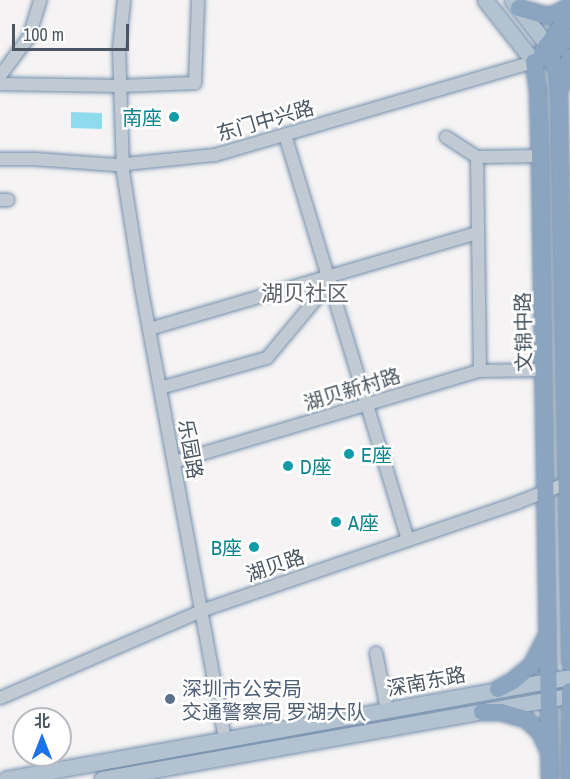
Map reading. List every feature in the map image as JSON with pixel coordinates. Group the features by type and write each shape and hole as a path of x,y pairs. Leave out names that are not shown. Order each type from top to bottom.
{"highway":[{"path":"515,4 547,16 570,6"},
{"path":"549,50 570,15"},
{"path":"534,62 570,37"},
{"path":"549,50 558,72 567,297 570,663"},
{"path":"559,94 570,57"},
{"name":"文锦中路","path":"534,62 538,89 540,156 550,779"},
{"path":"498,689 513,681 532,664 549,631"},
{"path":"570,691 570,779"},
{"path":"482,712 501,712 526,719 540,732 549,753"}],"main road":[{"path":"485,0 534,62"},
{"path":"515,4 549,50"},
{"name":"深南东路","path":"6,779 570,677"},
{"name":"深南东路","path":"102,779 570,696"}],"street":[{"path":"0,76 29,37 40,0"},
{"name":"乐园路","path":"124,0 119,49 123,164 149,329 225,739"},
{"path":"0,84 121,86 195,83 198,0"},
{"name":"东门中兴路","path":"0,159 123,164 215,155 534,62"},
{"path":"285,135 408,540"},
{"path":"446,136 477,157 540,156"},
{"path":"477,157 480,371"},
{"path":"149,329 329,279 478,233"},
{"path":"160,388 267,358 329,279"},
{"name":"湖贝新村路","path":"174,462 480,371 544,370"},
{"name":"湖贝路","path":"0,698 201,611 569,482"},
{"path":"376,653 387,710"}],"water":[{"path":"71,112 102,113 102,129 71,128"}],"place":[{"name":"南座","path":"174,117"},
{"name":"E座","path":"349,454"},
{"name":"D座","path":"288,466"},
{"name":"A座","path":"336,522"},
{"name":"B座","path":"254,547"},
{"name":"深圳市公安局 交通警察局 罗湖大队","path":"170,699"}],"district":[{"name":"湖贝社区","path":"305,294"}]}
